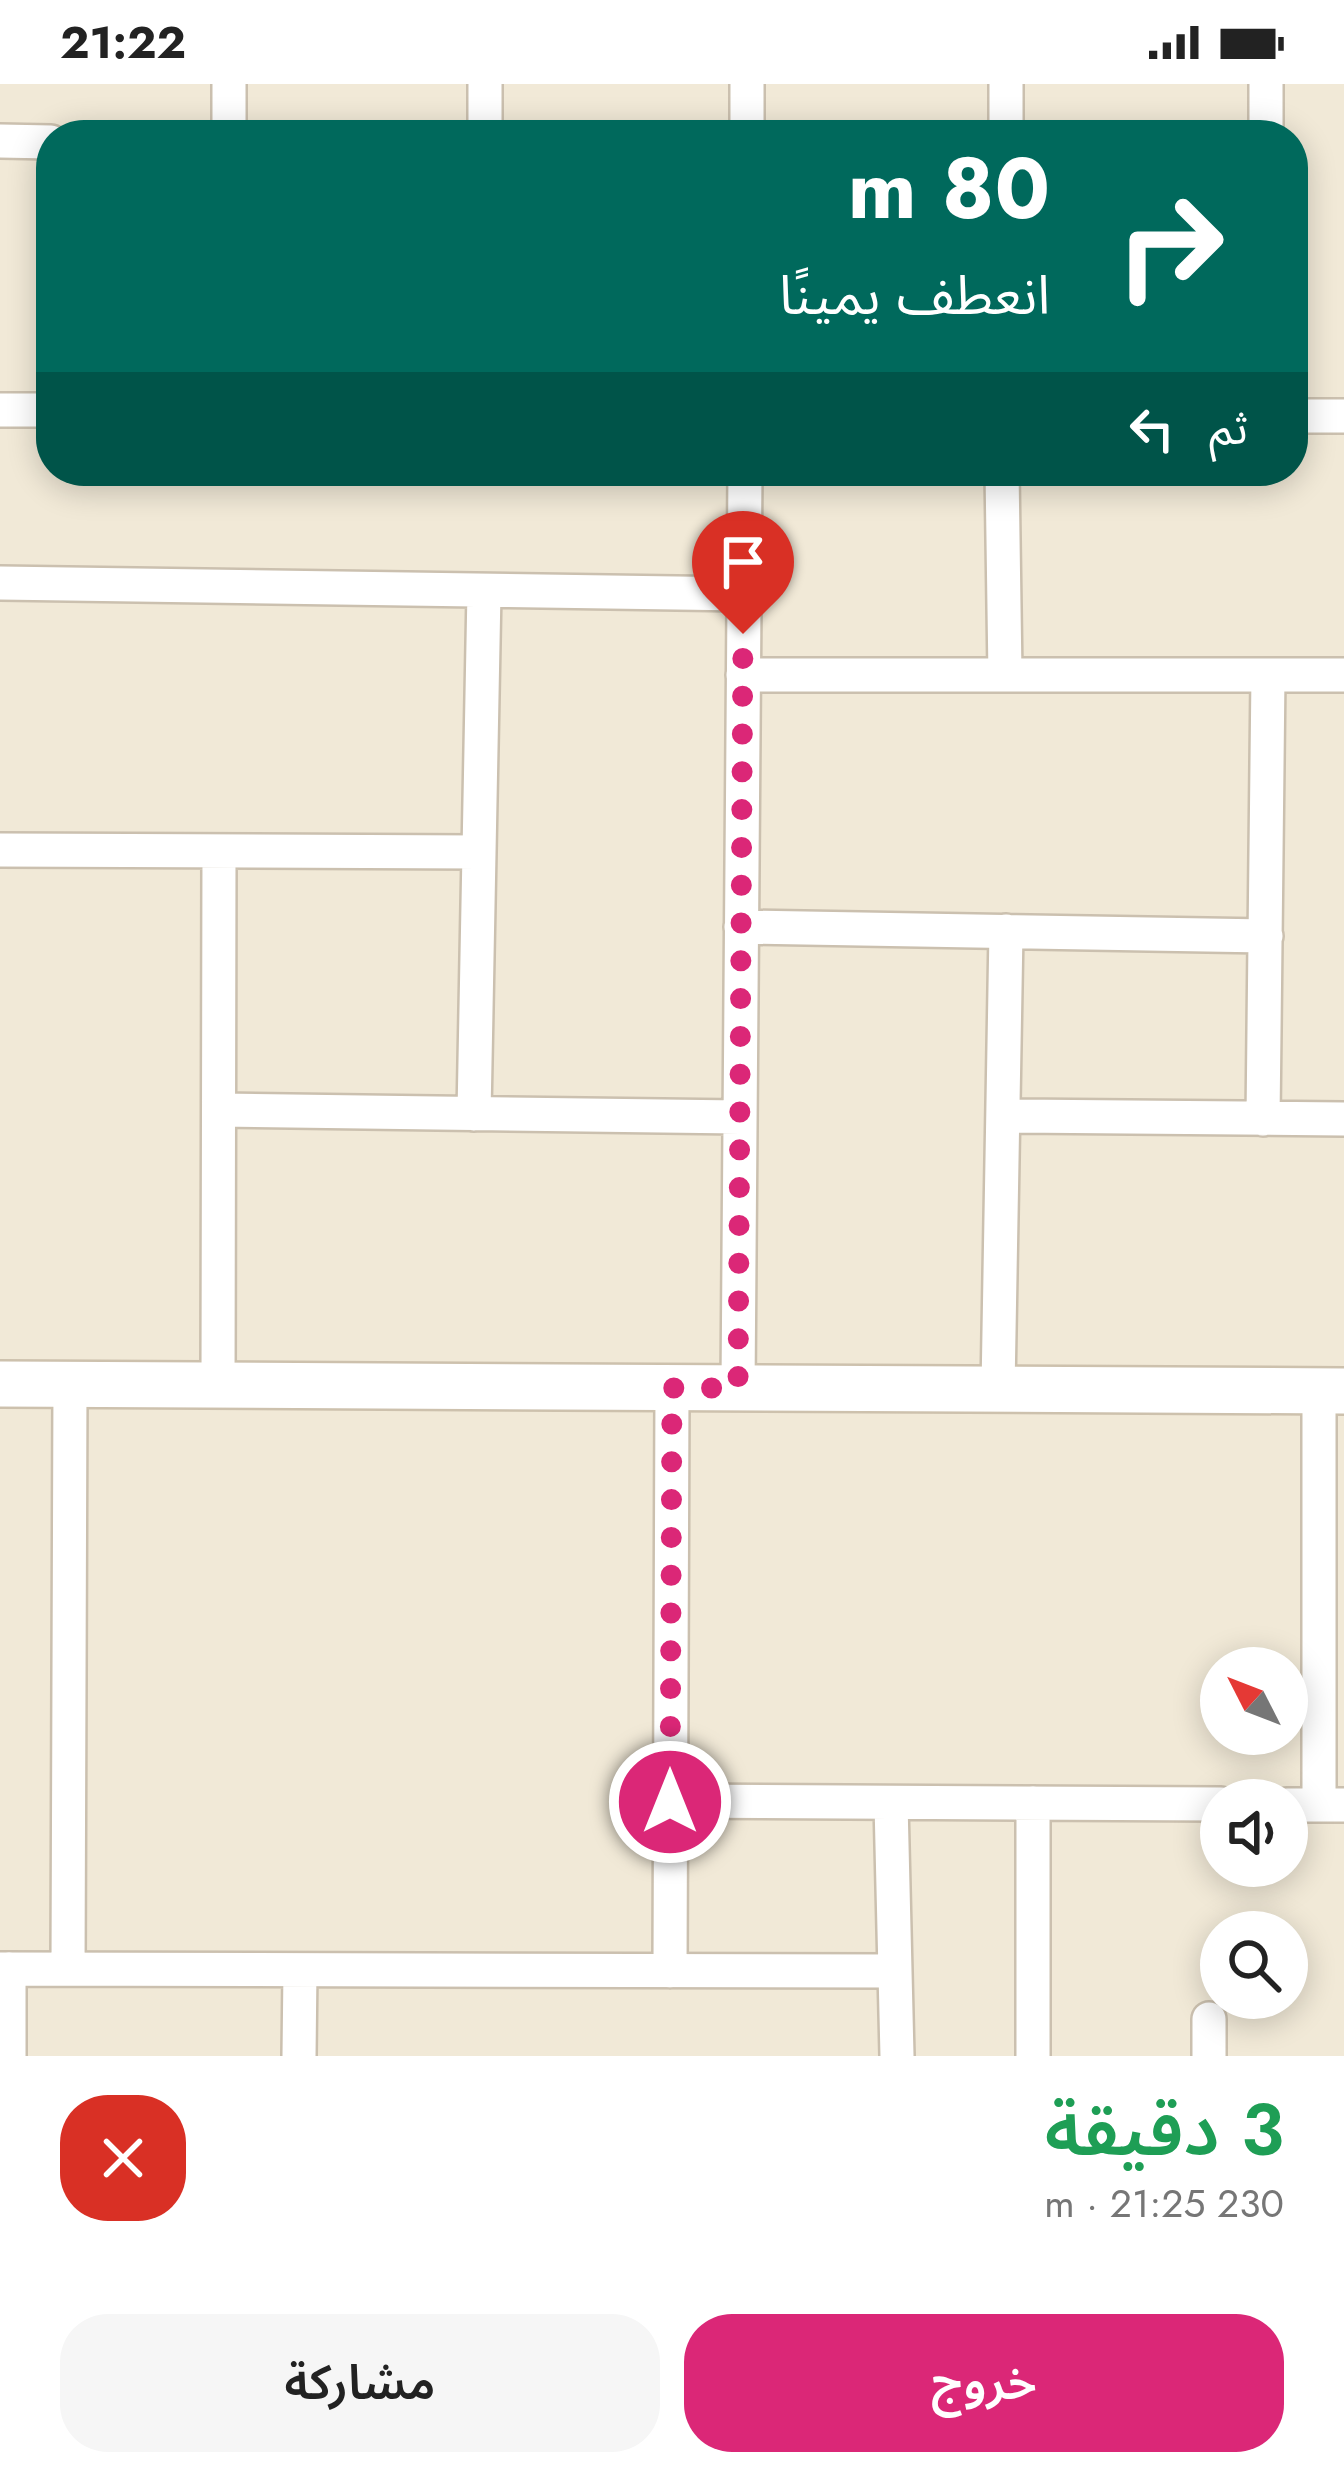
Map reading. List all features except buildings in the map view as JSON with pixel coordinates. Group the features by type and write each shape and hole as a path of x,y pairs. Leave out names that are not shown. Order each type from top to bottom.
{"street":[{"path":"229,84 229,120"},
{"path":"485,84 485,120"},
{"path":"747,120 748,84"},
{"path":"1006,84 1006,120"},
{"path":"1265,120 1266,84"},
{"path":"0,141 36,142"},
{"path":"0,410 36,410"},
{"path":"1308,416 1344,416"},
{"path":"738,1388 745,486"},
{"path":"1002,486 1005,675"},
{"path":"0,583 744,594"},
{"path":"474,1114 484,591"},
{"path":"743,675 1344,675"},
{"path":"1264,1118 1268,675"},
{"path":"0,850 478,852"},
{"path":"218,1385 219,851"},
{"path":"741,927 1266,936"},
{"path":"998,1389 1006,931"},
{"path":"220,1110 740,1118"},
{"path":"1003,1116 1344,1119"},
{"path":"0,1384 1332,1391 1317,1805"},
{"path":"68,1969 70,1384"},
{"path":"670,1971 672,1388"},
{"path":"670,1802 1200,1804"},
{"path":"891,1803 897,2056"},
{"path":"1033,1803 1033,2056"},
{"path":"9,2056 4,1969 895,1971"},
{"path":"299,2056 300,1970"},
{"path":"1209,2019 1209,2056"}],"shaded area":[{"path":"0,84 1344,84 1344,2056 0,2056"}],"route":[{"path":"670,1802 672,1388 738,1388 743,634"}]}
